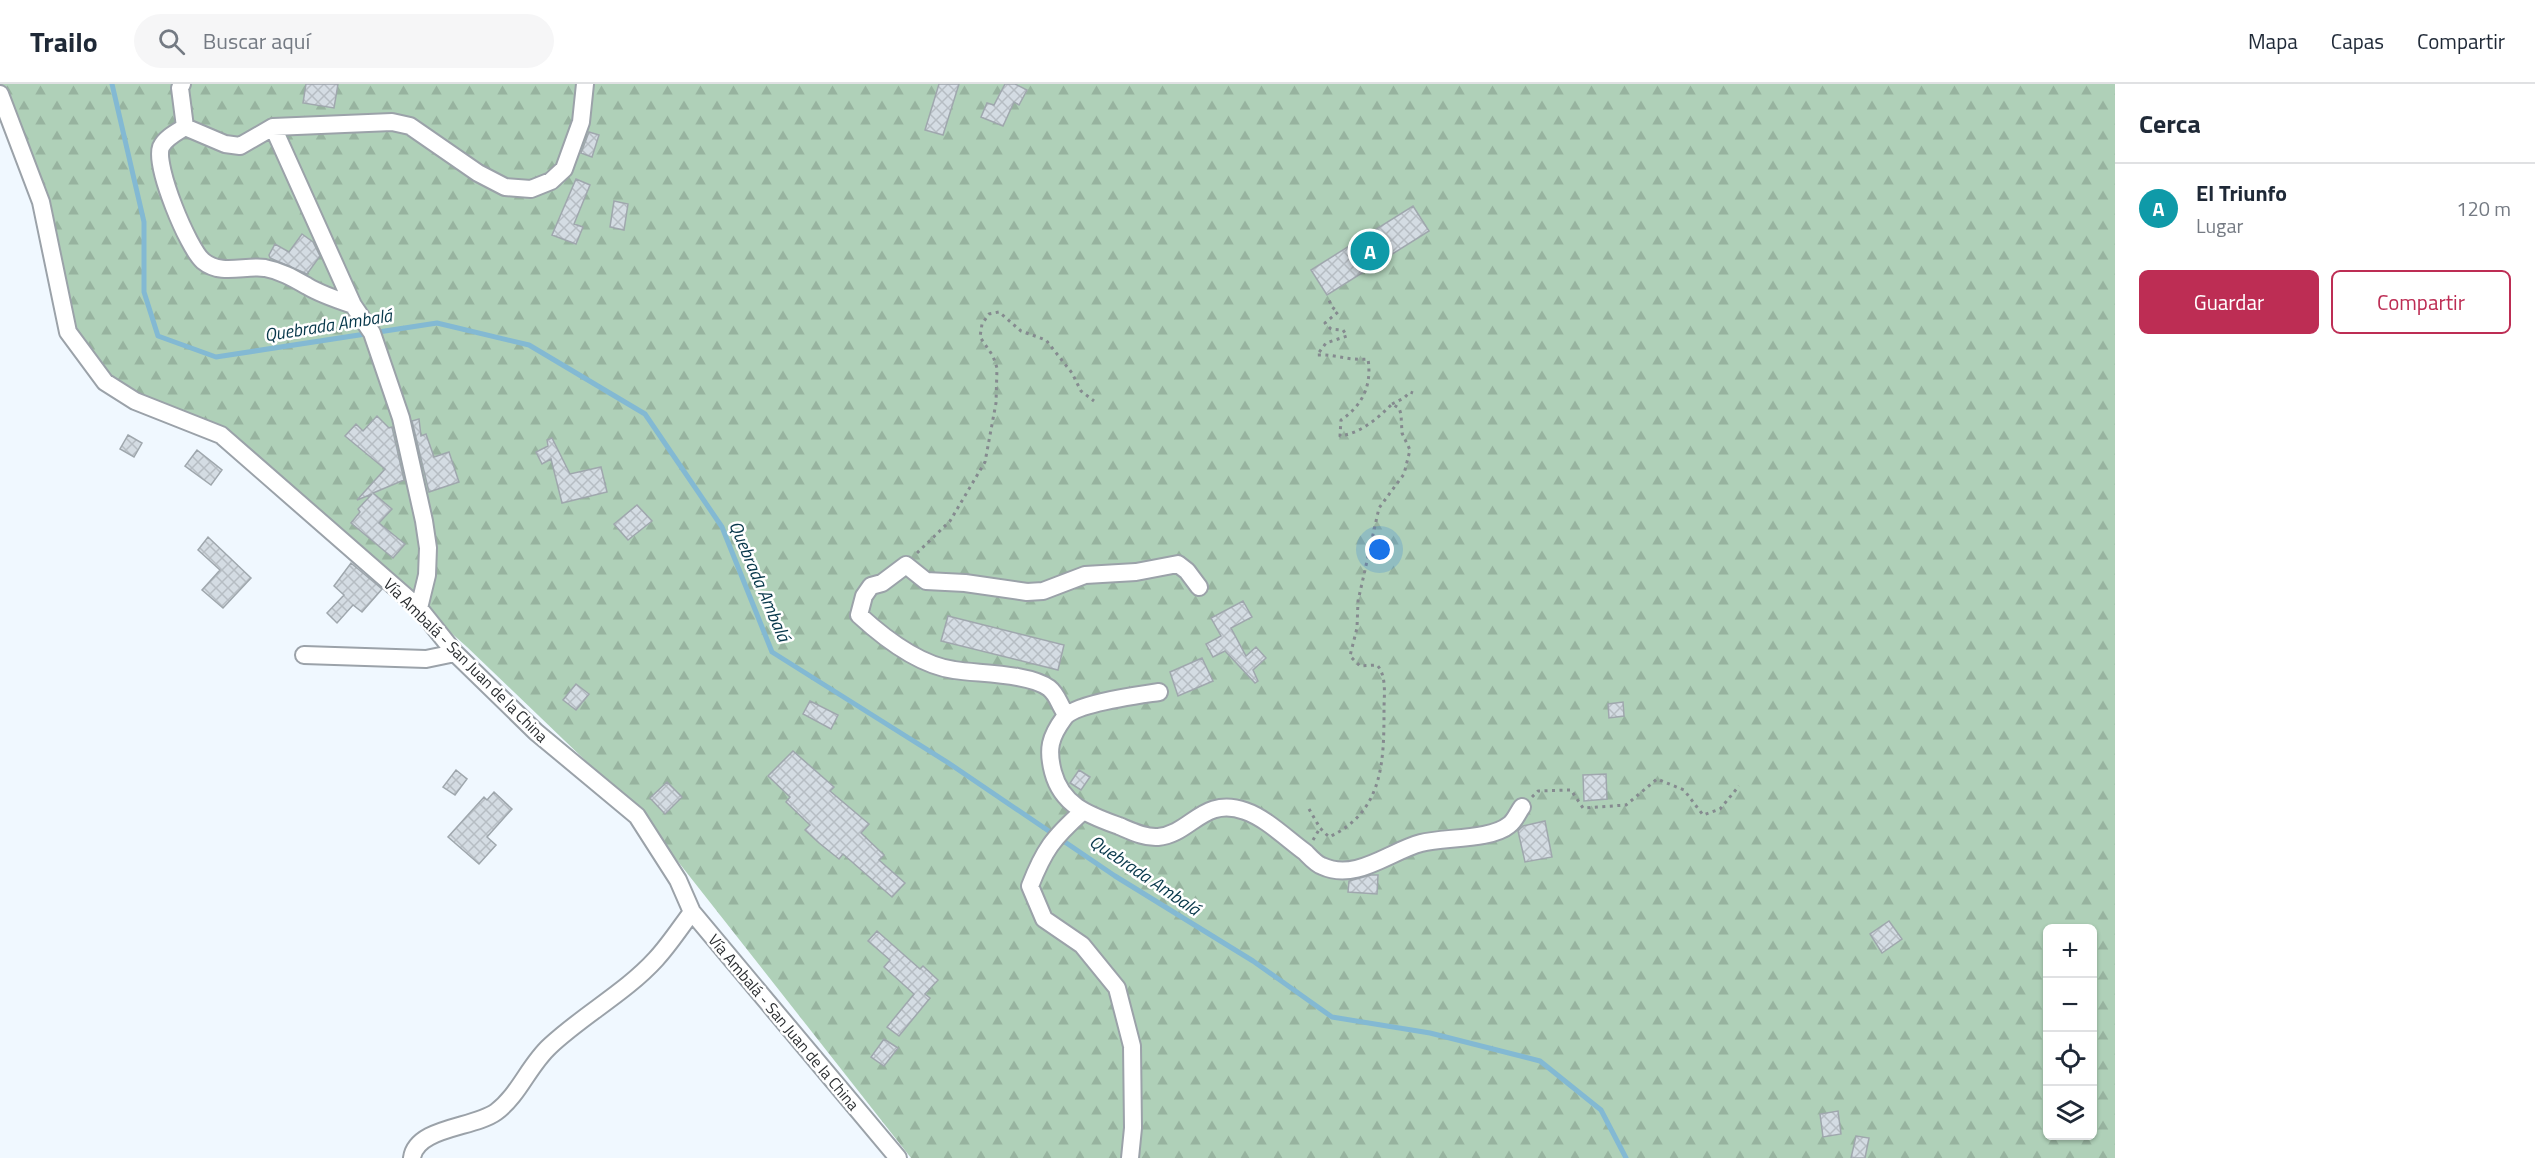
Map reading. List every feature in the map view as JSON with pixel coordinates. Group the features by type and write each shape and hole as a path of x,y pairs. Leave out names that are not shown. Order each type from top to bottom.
{"street":[{"path":"182,84 180,88 185,127"},
{"path":"185,127 225,144 240,146 273,127 392,122 410,126 478,173 505,187 531,189 551,181 564,169 581,122 585,84"},
{"name":"Vía Ambalá - San Juan de la China","path":"0,94 41,202 68,332 105,382 135,401 221,435 419,608 455,652 536,732 637,816 678,880 692,912 898,1158"},
{"path":"185,127 168,138 161,147 160,160 164,183 173,205 202,260 215,267 263,268 284,273 309,288 353,305"},
{"path":"273,127 353,305 372,333 401,418 424,521 427,575 419,608"},
{"path":"1066,714 1057,695 1047,686 1002,674 939,667 875,630 859,615 864,596 871,586 882,582 906,565 926,581 965,583 1027,592 1043,591 1085,575 1136,572 1178,564 1187,571 1199,587"},
{"path":"304,655 426,659 455,652"},
{"path":"1159,692 1097,703 1066,714 1055,732 1048,753 1054,778 1066,799 1082,812 1138,834 1157,837 1174,832 1196,816 1218,808 1245,811 1322,866 1346,871 1384,860 1420,843 1495,832 1510,825 1522,807"},
{"path":"1082,812 1060,832 1043,853 1030,886 1044,919 1082,945 1117,988 1132,1046 1133,1128 1130,1158"},
{"path":"412,1158 413,1151 429,1136 495,1113 514,1094 531,1066 549,1046 656,960 692,912"}],"path":[{"path":"1329,300 1338,312 1325,323 1331,329 1343,330 1347,336 1326,343 1317,355 1334,354 1352,361 1368,359 1370,375 1364,398 1352,413 1341,420 1340,436 1362,429 1376,420 1392,404 1410,392 1413,393"},
{"path":"906,565 927,541 950,521 985,462 997,382 993,356 980,337 982,324 989,314 999,312 1021,331 1046,340 1072,373 1081,391 1094,401"},
{"path":"1309,809 1320,828 1329,837 1345,830 1372,798 1381,772 1384,702 1382,671 1377,665 1360,666 1350,656 1357,628 1358,601 1379,508 1404,474 1410,450 1402,433 1399,408 1392,404"},
{"path":"1522,807 1538,791 1570,790 1583,808 1626,805 1657,779 1684,790 1703,815 1720,809 1739,786"}],"green space":[{"path":"0,84 2115,84 2115,1158 911,1158 639,812 467,647 222,429 107,381 68,332 41,202 0,94"}],"building":[{"path":"306,84 338,84 334,108 303,103"},
{"path":"939,84 959,84 943,135 925,130"},
{"path":"1005,84 1015,84 1027,90 1019,105 1014,102 1003,126 981,117 987,103 994,105"},
{"path":"589,132 599,135 592,157 581,153"},
{"path":"576,179 590,185 574,224 583,227 576,244 552,235"},
{"path":"614,201 628,204 624,230 610,227"},
{"path":"1413,206 1429,231 1327,295 1311,270"},
{"path":"302,234 313,242 320,256 307,274 270,258 269,255 275,244 289,252"},
{"path":"377,416 389,428 392,427 404,480 373,493 392,509 379,523 405,544 393,558 351,523 360,512 358,509 372,494 357,500 385,469 345,436 356,424 363,431"},
{"path":"419,419 421,436 426,434 434,457 449,452 459,482 429,492 412,421"},
{"path":"128,435 142,443 134,457 120,449"},
{"path":"552,438 570,474 601,467 607,492 562,503 551,459 542,464 536,452 548,446 547,440"},
{"path":"197,450 222,470 211,485 185,466"},
{"path":"637,505 652,521 628,540 614,524"},
{"path":"208,537 251,578 223,608 202,590 220,570 198,550"},
{"path":"351,563 382,589 362,612 353,605 337,623 327,613 344,595 334,586"},
{"path":"1243,601 1252,617 1231,628 1246,656 1256,647 1266,658 1253,670 1258,681 1255,683 1225,651 1213,657 1206,644 1221,636 1211,618"},
{"path":"948,616 1064,645 1058,670 941,641"},
{"path":"1202,658 1213,681 1178,696 1170,672"},
{"path":"576,684 589,694 576,710 563,700"},
{"path":"810,701 838,715 831,729 803,714"},
{"path":"1623,702 1624,716 1609,718 1608,704"},
{"path":"793,751 834,787 830,791 869,824 861,833 884,855 879,860 905,883 892,897 843,854 839,859 805,830 810,825 786,802 790,797 768,776"},
{"path":"456,770 467,779 455,795 443,787"},
{"path":"1079,770 1090,777 1081,790 1070,783"},
{"path":"1606,774 1607,799 1584,801 1583,775"},
{"path":"667,782 682,797 665,814 650,798"},
{"path":"494,792 512,809 487,837 496,845 479,864 448,837 484,797 487,800"},
{"path":"1545,821 1552,857 1525,862 1518,831 1523,826"},
{"path":"1378,875 1377,894 1348,892 1349,881"},
{"path":"1889,921 1902,939 1882,953 1870,934"},
{"path":"877,931 920,969 923,966 938,980 925,994 930,998 899,1036 887,1027 914,994 884,967 890,960 868,941"},
{"path":"884,1039 898,1048 884,1066 871,1057"},
{"path":"1838,1111 1841,1134 1823,1137 1820,1114"},
{"path":"1856,1136 1869,1138 1865,1158 1851,1158"}],"waterway":[{"name":"Quebrada Ambalá","path":"112,84 144,222 144,292 158,336 216,357 437,323 529,345 645,414 722,527 772,652 947,762 1115,876 1253,961 1332,1017 1430,1033 1540,1061 1601,1110 1626,1158"}],"place":[{"name":"El Triunfo","path":"1370,251"}]}
